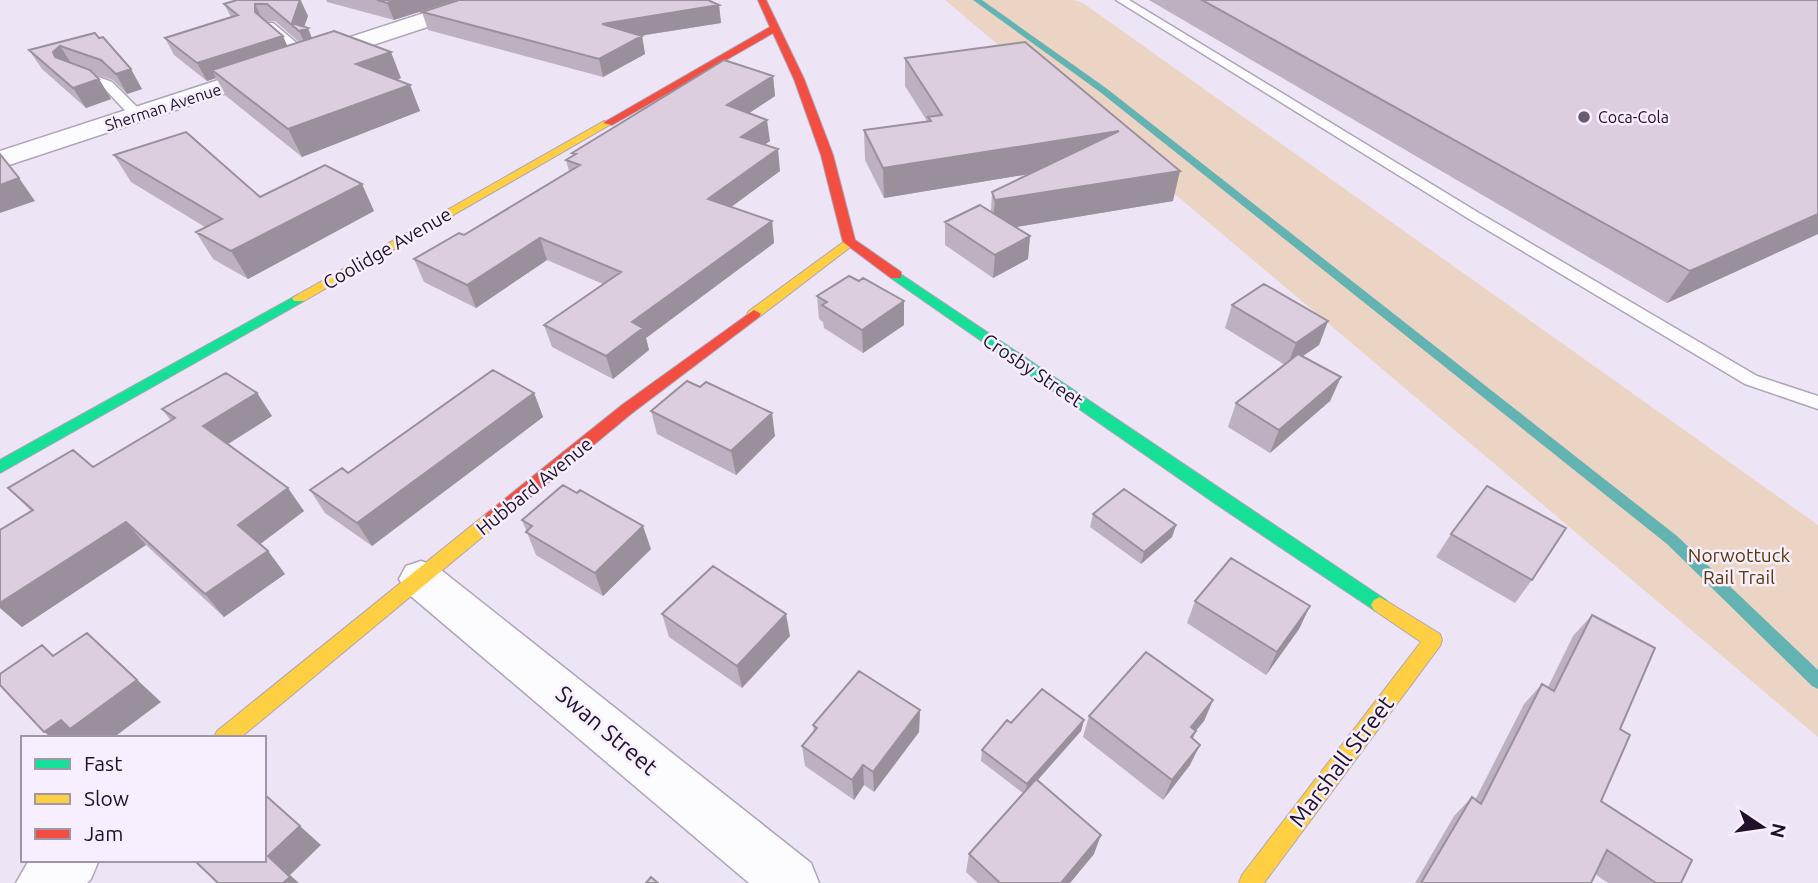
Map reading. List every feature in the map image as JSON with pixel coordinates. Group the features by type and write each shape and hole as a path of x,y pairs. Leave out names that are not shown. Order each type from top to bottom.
{"street":[{"name":"Sherman Avenue","path":"0,160 486,0"},
{"path":"762,0 799,79 827,155 849,242"},
{"name":"Coolidge Avenue","path":"0,467 775,29"},
{"name":"Hubbard Avenue","path":"226,736 627,410 849,242"},
{"name":"Crosby Street","path":"849,242 1222,500 1433,640"},
{"name":"Swan Street","path":"421,579 791,883"},
{"name":"Marshall Street","path":"1250,883 1433,640"},
{"path":"44,883 70,862"}],"lane":[{"path":"1121,0 1474,216 1751,380 1818,403"},
{"path":"269,25 308,59"},
{"path":"74,72 108,85 138,116"}],"green space":[{"name":"Norwottuck Rail Trail","path":"945,0 1073,0 1083,3 1818,525 1818,737"}],"building":[{"path":"237,0 300,0 292,23 308,28 299,31 267,4 255,4 255,12 283,36 197,63 165,38 238,15 224,4"},
{"path":"459,0 708,0 719,5 602,24 642,36 599,59 422,12"},
{"name":"Coca-Cola","path":"1202,0 1818,0 1818,214 1690,271"},
{"path":"334,31 391,52 356,64 410,85 288,129 212,70"},
{"path":"95,33 99,38 103,37 131,69 116,74 101,60 60,46 53,52 55,57 90,70 99,79 73,88 29,50"},
{"path":"1025,42 1180,171 995,200 992,192 1119,131 883,168 864,130 931,121 928,117 942,115 905,58"},
{"path":"724,60 773,76 727,105 767,120 741,137 778,149 708,199 772,221 632,322 643,328 606,356 544,325 621,272 540,238 467,285 414,259 459,233 464,235 580,165 566,160 576,154 572,153"},
{"path":"186,132 260,197 325,165 362,184 231,251 196,232 222,219 114,155"},
{"path":"0,154 19,178 0,185"},
{"path":"980,205 1030,236 995,255 945,222"},
{"path":"849,276 859,281 863,278 904,301 862,330 822,305 827,302 817,296"},
{"path":"1264,284 1328,321 1296,343 1232,305"},
{"path":"1298,354 1341,377 1279,430 1236,403"},
{"path":"493,370 534,393 357,523 310,490 342,468 348,473"},
{"path":"226,373 257,393 203,426 288,488 238,525 268,551 205,594 126,522 0,603 0,530 33,510 8,488 73,450 93,467 175,418 162,409"},
{"path":"687,381 700,387 706,382 772,413 731,451 651,411"},
{"path":"563,485 577,493 580,490 643,526 595,573 526,532 532,526 522,520"},
{"path":"1487,486 1566,528 1532,580 1451,534"},
{"path":"1124,489 1176,525 1144,552 1093,514"},
{"path":"1231,558 1310,606 1277,652 1195,601"},
{"path":"713,566 786,614 737,666 662,614"},
{"path":"1592,615 1655,648 1620,729 1630,735 1601,801 1692,860 1681,883 1656,883 1607,850 1591,883 1421,883 1472,797 1481,804 1542,684 1554,691"},
{"path":"87,633 137,680 70,729 61,720 44,732 0,685 0,674 42,645 53,656"},
{"path":"1146,652 1213,700 1191,727 1196,731 1191,737 1200,745 1172,780 1089,716"},
{"path":"859,671 920,710 873,772 863,765 852,780 802,746 817,728 813,725"},
{"path":"1042,689 1084,720 1027,784 982,750 1007,720 1011,723"},
{"path":"1036,779 1101,835 1061,883 1000,883 969,854"},
{"path":"266,796 300,826 268,856 290,877 283,883 218,883 196,862 266,862"},
{"path":"651,877 658,883 646,883"}],"waterway":[{"path":"977,0 1103,90 1672,540 1818,681"}],"traffic: fast":[{"path":"896,275 1222,500 1380,605"},
{"path":"0,467 299,298"}],"traffic: slow":[{"path":"299,298 608,123"},
{"path":"754,314 849,242"},
{"path":"226,736 492,519"},
{"path":"1250,883 1433,640 1380,605"}],"traffic: jam":[{"path":"762,0 799,79 827,155 849,242 896,275"},
{"path":"608,123 775,28"},
{"path":"492,519 627,409 754,314"}],"place":[{"name":"Coca-Cola","path":"1584,117"}]}
